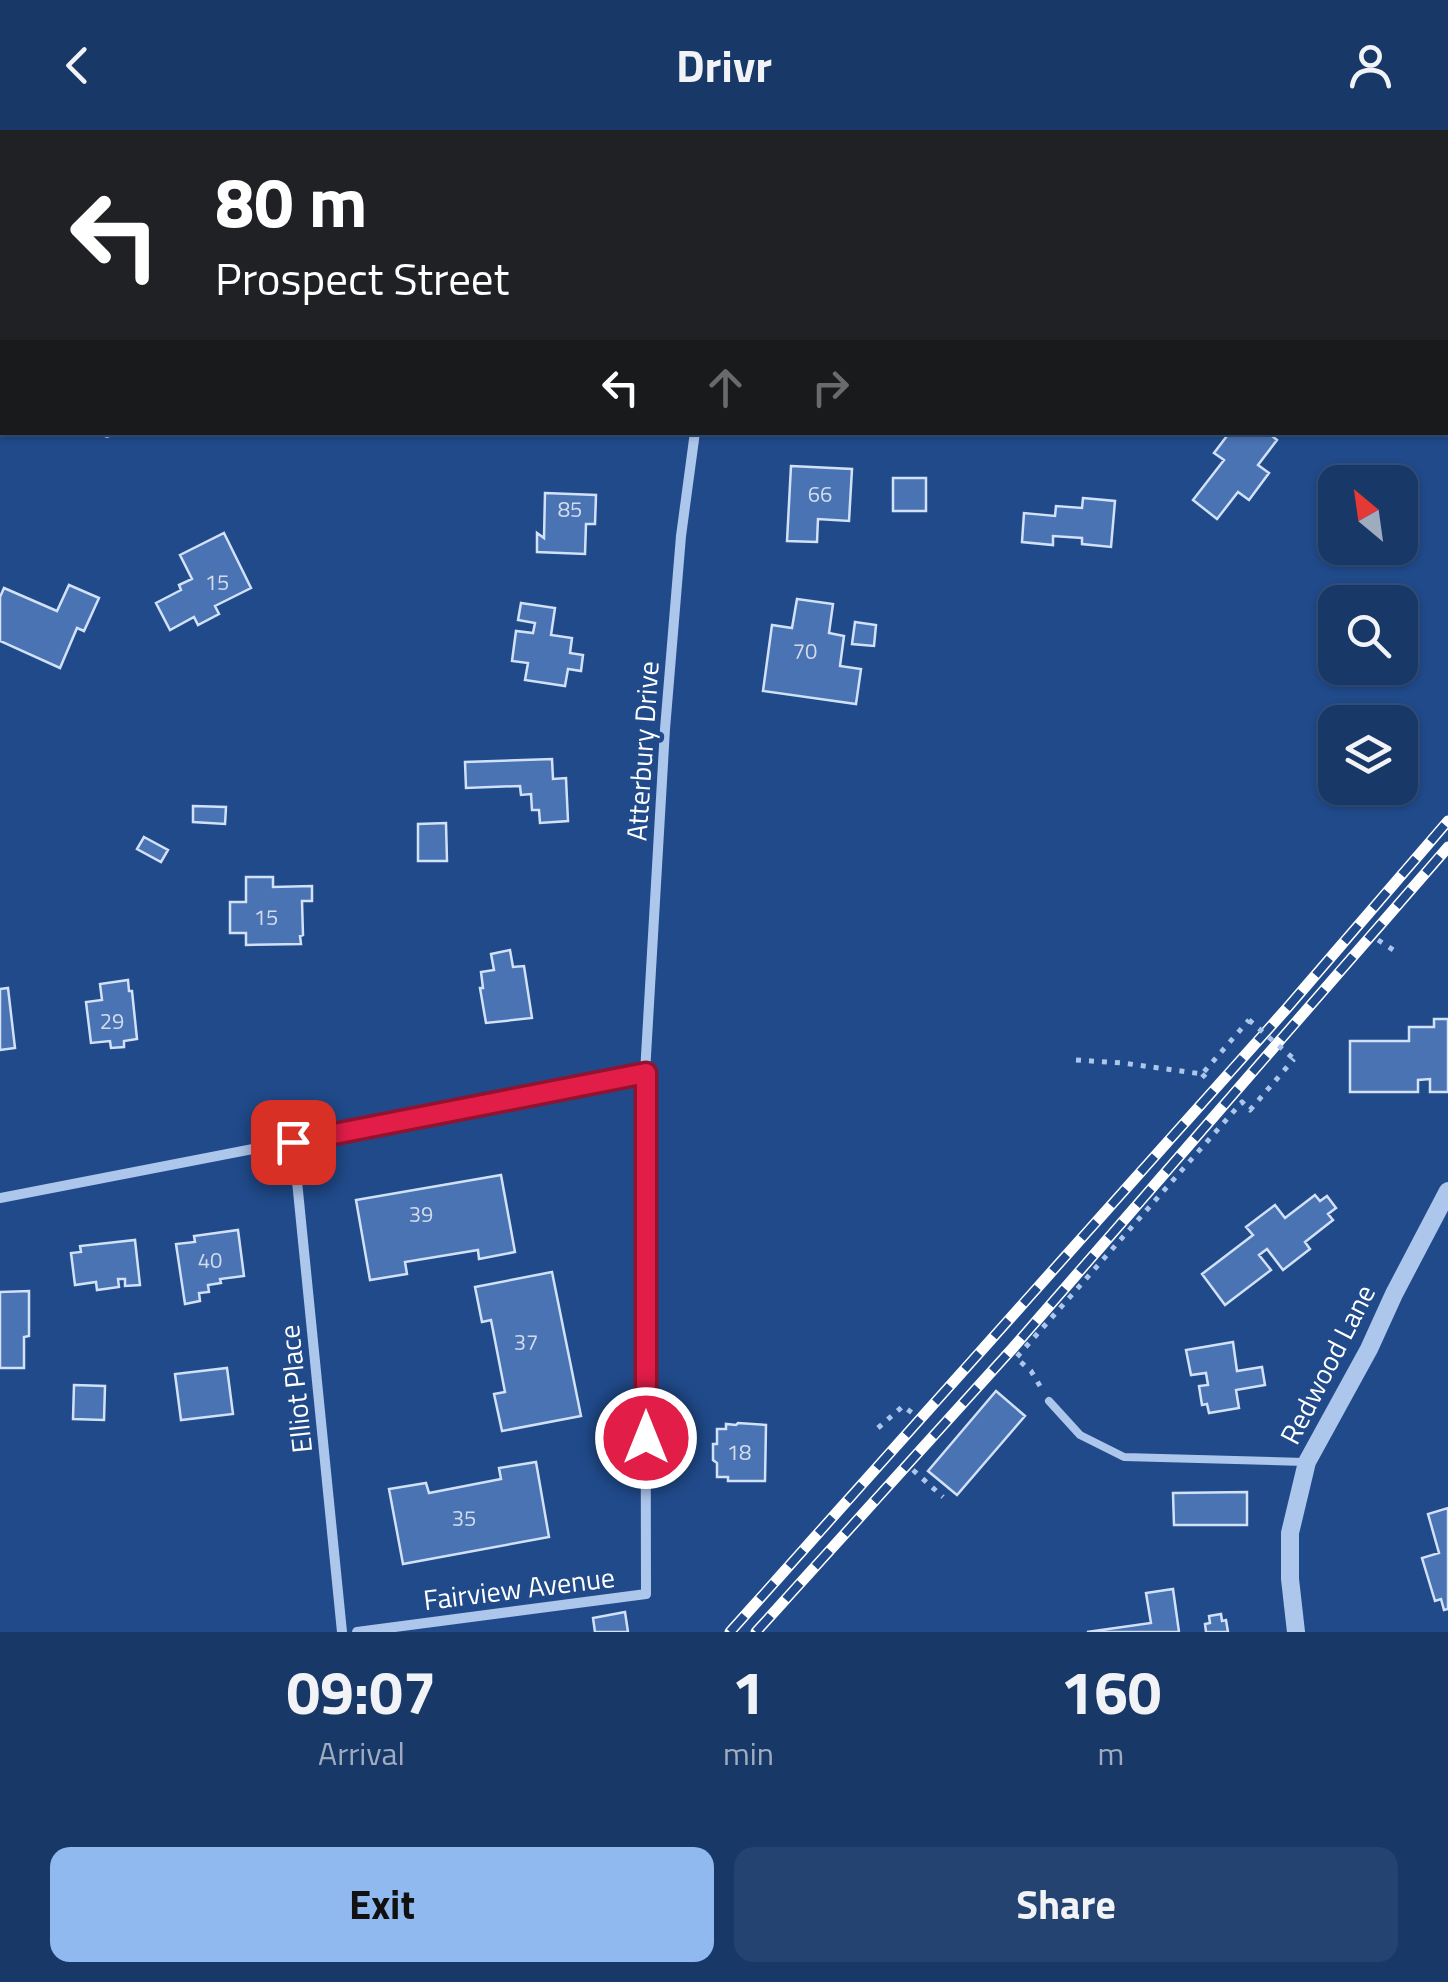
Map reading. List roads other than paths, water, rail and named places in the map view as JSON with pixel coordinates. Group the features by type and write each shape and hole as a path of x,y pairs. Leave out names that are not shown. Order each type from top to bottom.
{"street":[{"name":"Atterbury Drive","path":"646,1073 666,710 681,536 696,435"},
{"path":"0,1198 646,1073"},
{"name":"Fairview Avenue","path":"357,1632 646,1594 646,1073"},
{"name":"Elliot Place","path":"293,1142 342,1632"},
{"name":"Redwood Lane","path":"1296,1632 1290,1534 1307,1462 1369,1350 1448,1191"}],"lane":[{"path":"1049,1401 1080,1435 1124,1457 1307,1462"}],"railway":[{"path":"730,1632 1288,1007 1448,821"},
{"path":"756,1632 1012,1349 1448,847"}]}
